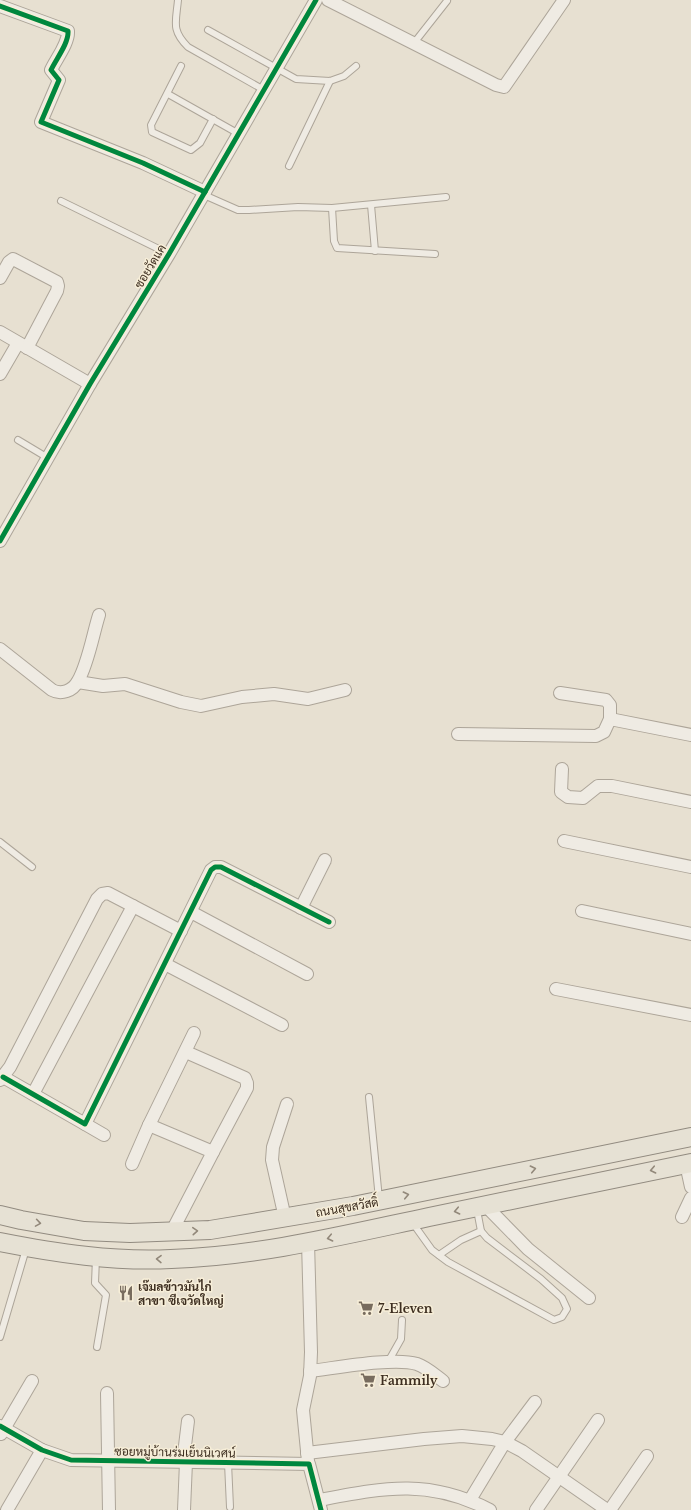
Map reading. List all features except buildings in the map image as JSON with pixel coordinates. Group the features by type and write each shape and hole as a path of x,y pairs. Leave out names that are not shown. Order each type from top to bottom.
{"main road":[{"name":"ถนนสุขสวัสดิ์","path":"0,1215 84,1231 171,1233 210,1230 379,1201 691,1137"},
{"path":"0,1242 96,1257 170,1259 220,1256 308,1242 688,1163"}],"street":[{"name":"ซอยวัดแค","path":"1,537 90,384 205,193 316,0"},
{"path":"328,0 496,85 504,86 564,0"},
{"path":"0,6 68,31 66,40 50,70 58,77 59,80 42,122 143,163 205,193"},
{"path":"0,278 9,262 13,259 57,282 58,286 57,291 23,345 0,374"},
{"path":"0,332 90,384"},
{"path":"0,649 56,692 66,692 78,682 99,615"},
{"path":"78,682 103,686 125,684 181,702 201,706 242,697 268,695 283,695 308,699 346,690"},
{"path":"458,734 596,736 604,732 610,719 610,705 606,700 560,693"},
{"path":"610,719 691,736"},
{"path":"562,769 561,792 568,797 584,798 598,786 612,786 691,802"},
{"path":"564,840 691,867"},
{"path":"301,908 325,860"},
{"path":"85,1124 211,870 215,867 220,867 329,922"},
{"path":"104,1135 33,1094 1,1079 45,1000 97,899 102,894 108,893 181,931"},
{"path":"33,1094 133,906"},
{"path":"582,911 691,934"},
{"path":"191,912 307,974"},
{"path":"165,964 282,1024"},
{"path":"556,989 691,1015"},
{"path":"132,1164 194,1033"},
{"path":"171,1233 247,1088 245,1078 186,1052"},
{"path":"285,1218 272,1160 273,1147 287,1104"},
{"path":"149,1126 213,1152"},
{"path":"688,1163 691,1187"},
{"path":"682,1217 691,1198"},
{"path":"481,1206 528,1249 589,1298"},
{"path":"308,1242 310,1371 303,1410 308,1458 320,1505 390,1488 419,1489 470,1500 490,1510"},
{"path":"310,1371 388,1362 417,1364 443,1381"},
{"path":"1,1430 32,1381"},
{"path":"107,1393 109,1510"},
{"path":"470,1500 505,1442 535,1402"},
{"path":"184,1510 184,1462 188,1420"},
{"path":"536,1510 598,1420"},
{"name":"ซอยหมู่บ้านร่มเย็นนิเวศน์","path":"1,1430 42,1450 72,1460 228,1463 308,1458 379,1443 462,1436 505,1442"},
{"path":"505,1442 522,1451 607,1510"},
{"path":"7,1510 42,1450"},
{"path":"610,1510 647,1456"}],"lane":[{"path":"178,0 175,27 178,38 188,47 264,90"},
{"path":"414,43 447,1"},
{"path":"208,30 296,79 330,81 344,76 356,66"},
{"path":"181,66 150,129 152,132 191,150 200,143 213,119"},
{"path":"290,166 330,81"},
{"path":"168,94 239,134"},
{"path":"205,193 238,210 298,207 332,208 446,197"},
{"path":"61,201 169,254"},
{"path":"371,205 375,251"},
{"path":"332,208 334,241 337,248 435,254"},
{"path":"18,440 48,458"},
{"path":"0,842 32,867"},
{"path":"369,1097 379,1201"},
{"path":"411,1221 426,1244 439,1255 554,1320 562,1317 567,1309 562,1298 531,1271 487,1238 481,1231 481,1206"},
{"path":"439,1255 461,1240 481,1231"},
{"path":"0,1338 27,1247"},
{"path":"96,1257 95,1283 106,1295 97,1347"},
{"path":"388,1362 401,1339 402,1320"},
{"path":"228,1463 230,1507"}],"cycle path":[{"path":"0,541 90,384 169,254 316,0"},
{"path":"0,6 68,31 68,36 64,46 51,70 59,80 41,122 143,163 205,192"},
{"path":"3,1077 85,1124 211,870 215,867 221,867 329,922"},
{"path":"0,1426 42,1450 71,1460 309,1464 321,1510"}],"place":[{"name":"เจ๊มลข้าวมันไก่ สาขา ซีเจวัดใหญ่","path":"126,1293"},
{"name":"7-Eleven","path":"366,1308"},
{"name":"Fammily","path":"368,1380"}]}
